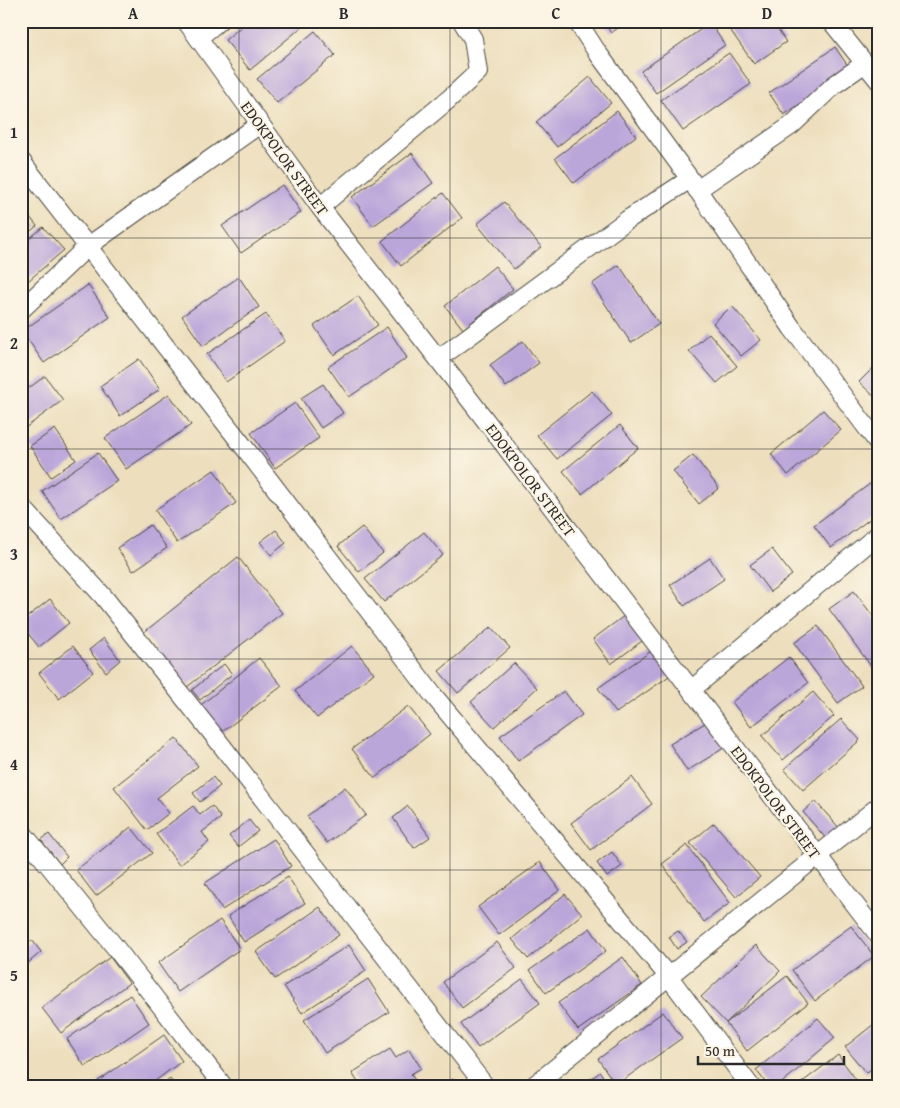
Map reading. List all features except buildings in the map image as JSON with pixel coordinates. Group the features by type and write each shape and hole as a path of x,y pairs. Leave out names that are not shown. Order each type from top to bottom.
{"street":[{"name":"EDOKPOLOR STREET","path":"186,21 320,207 879,936"},
{"path":"198,38 219,21"},
{"path":"320,207 449,99 478,72 473,39 462,21"},
{"path":"576,21 694,185 792,328 879,444"},
{"path":"831,21 879,81"},
{"path":"438,359 627,220 694,185 792,125 834,85 864,64"},
{"path":"21,310 87,247 260,124"},
{"path":"21,160 433,695 669,977 751,1087"},
{"path":"21,506 109,604 219,742 486,1087"},
{"path":"691,690 879,534"},
{"path":"532,1087 879,806"},
{"path":"21,830 121,954 224,1087"}]}
